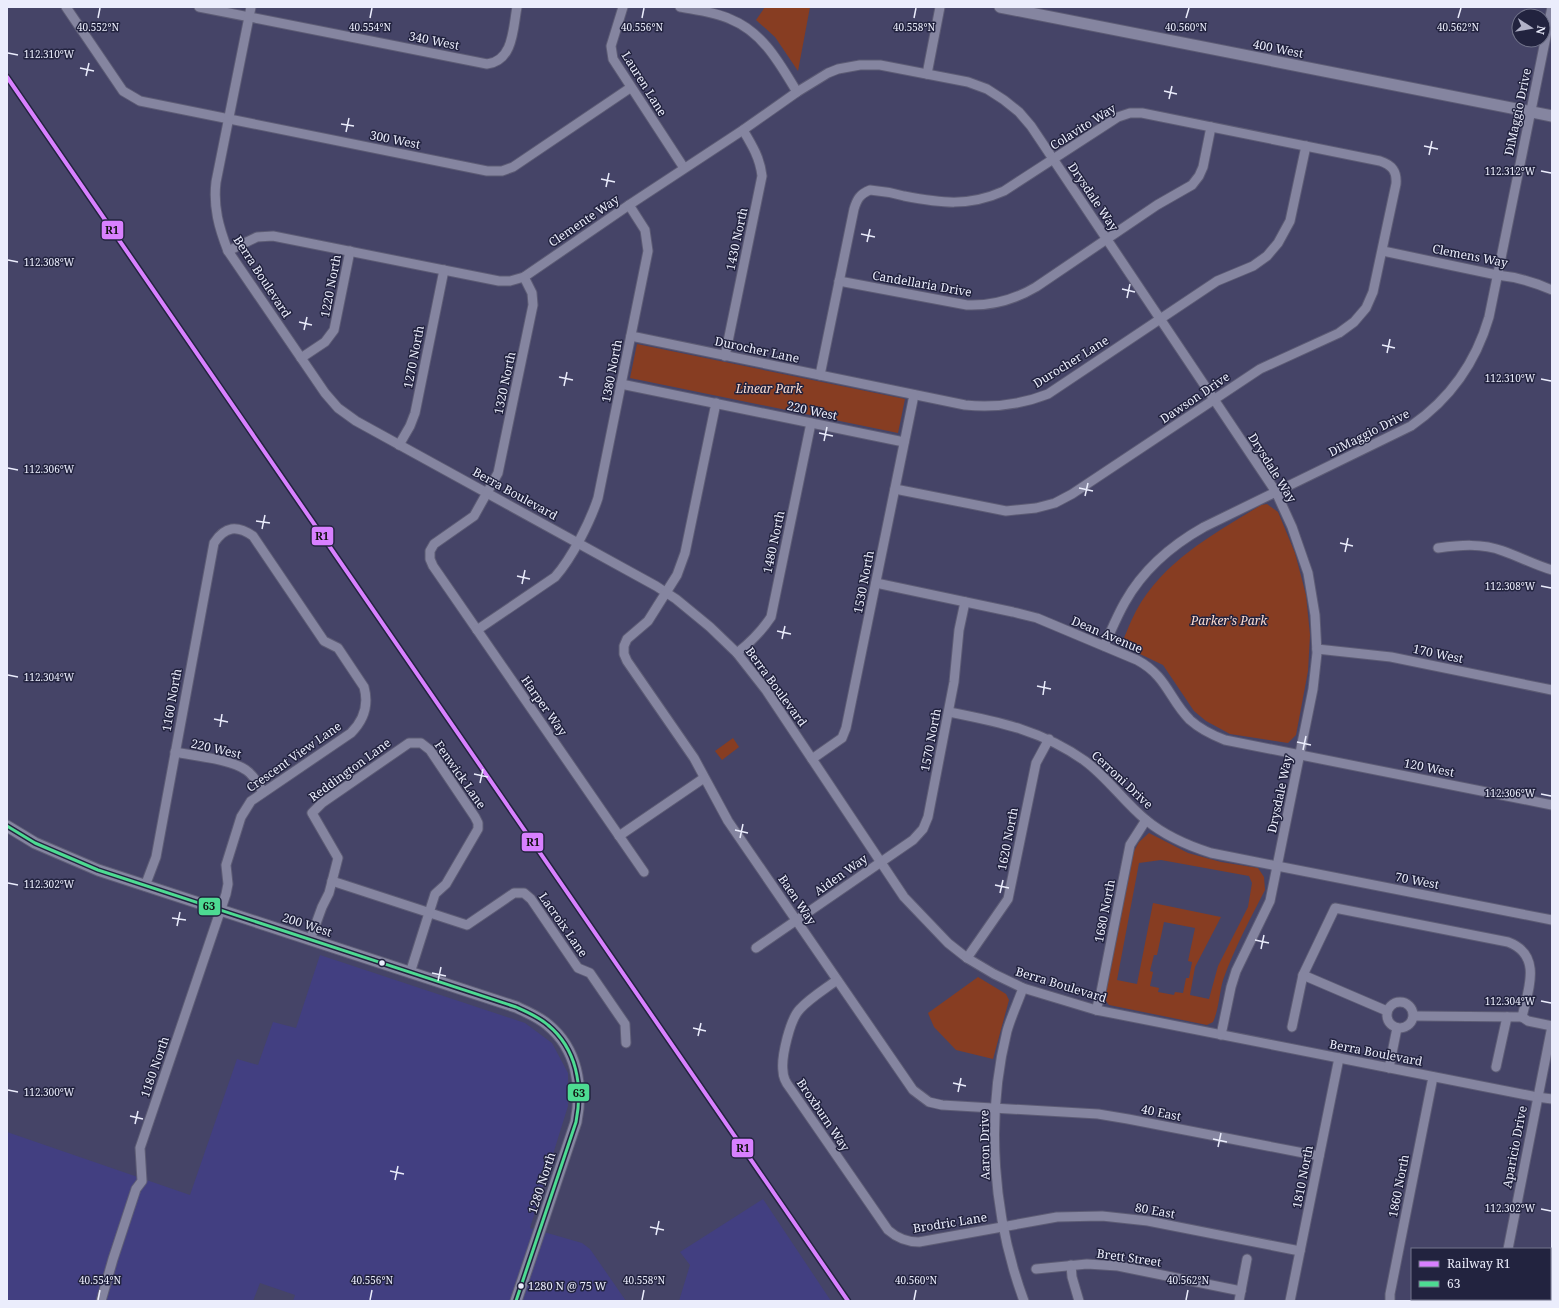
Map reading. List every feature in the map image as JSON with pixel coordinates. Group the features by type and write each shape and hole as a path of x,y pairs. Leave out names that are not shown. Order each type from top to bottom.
{"street":[{"name":"340 West","path":"199,7 483,63 492,63 500,60 508,50 517,7"},
{"name":"Berra Boulevard","path":"251,7 218,171 214,196 217,219 220,232 228,251 325,393 338,408 356,421 666,592 710,627 737,653 766,690 904,897 948,943 967,958 1010,983 1096,1010 1552,1099"},
{"name":"Lauren Lane","path":"623,7 612,42 611,55 614,63 684,168"},
{"path":"680,7 726,17 751,30 769,49 797,92"},
{"path":"927,74 940,7"},
{"name":"400 West","path":"1000,7 1552,116"},
{"name":"DiMaggio Drive","path":"1104,646 1125,601 1142,577 1160,558 1181,541 1204,527 1401,432 1421,419 1439,404 1464,373 1479,345 1489,317 1552,7"},
{"name":"300 West","path":"69,8 124,91 134,99 146,103 487,171 497,172 517,164 630,88"},
{"name":"Clemente Way","path":"228,251 257,237 268,235 499,281 510,281 524,277 628,205 743,130 797,92 828,73 838,69 860,65 880,65 927,74"},
{"name":"Drysdale Way","path":"927,74 973,84 987,89 1004,100 1026,119 1276,492 1292,527 1308,573 1314,601 1317,649 1313,689 1270,901 1236,971 1231,987 1221,1035"},
{"name":"Colavito Way","path":"839,281 856,199 863,193 870,190 946,203 977,201 1004,191 1118,117 1130,113 1211,127 1380,161 1388,164 1394,169"},
{"name":"Candellaria Drive","path":"839,281 957,304 988,305 1008,300 1027,292 1158,205 1192,185 1199,176 1203,167 1211,127"},
{"name":"1430 North","path":"724,356 762,176 758,156 743,130"},
{"name":"Durocher Lane","path":"631,336 965,405 980,407 1007,406 1028,401 1048,394 1217,281 1253,266 1273,250 1283,236 1290,221 1306,146"},
{"name":"Dawson Drive","path":"895,489 996,510 1016,511 1046,506 1072,494 1260,368 1339,333 1354,322 1366,308 1373,292 1383,251 1396,184 1397,175 1394,169"},
{"name":"1380 North","path":"477,630 555,577 562,568 594,512 647,258 648,244 642,224 628,205"},
{"name":"1220 North","path":"301,358 325,342 334,330 350,251"},
{"name":"Clemens Way","path":"1383,251 1528,280 1552,290"},
{"name":"1270 North","path":"399,445 410,426 415,413 444,270"},
{"name":"1320 North","path":"430,551 434,544 474,516 488,493 500,467 533,305 532,293 524,277"},
{"path":"820,375 839,281"},
{"name":"220 West","path":"621,384 904,442"},
{"name":"1530 North","path":"812,759 842,738 846,728 914,395"},
{"path":"666,592 678,575 685,553 716,403"},
{"name":"1480 North","path":"737,653 751,642 771,617 810,423"},
{"name":"1160 North","path":"145,886 156,857 214,543 219,535 226,530 234,528"},
{"name":"Crescent View Lane","path":"221,910 228,884 226,864 241,817 251,801 355,729 364,713 365,694 364,687 338,648 324,641 253,536 245,531 234,528"},
{"path":"1438,548 1457,546 1489,547 1502,550 1552,570"},
{"name":"Harper Way","path":"430,551 432,566 644,872"},
{"name":"Dean Avenue","path":"876,583 1037,618 1137,660 1154,671 1166,685 1185,713 1209,734 1225,740 1300,754"},
{"name":"Baen Way","path":"666,592 648,621 627,639 624,646 624,654 627,661 694,758 728,821 913,1090 929,1102 942,1105 996,1108"},
{"name":"1570 North","path":"881,862 920,834 926,823 949,712 954,682 959,630 965,602"},
{"name":"170 West","path":"1317,649 1391,657 1552,690"},
{"name":"Cerroni Drive","path":"949,712 1019,728 1049,739 1070,751 1102,775 1146,820 1167,834 1198,849 1278,866"},
{"name":"1620 North","path":"967,958 1008,899 1036,763 1049,739"},
{"name":"Reddington Lane","path":"310,940 332,881 338,858 312,813 322,804 409,743 421,743"},
{"name":"Fenwick Lane","path":"410,973 435,894 446,884 475,835 478,823 430,750 421,743"},
{"name":"220 West","path":"175,752 240,765 252,775 263,792"},
{"name":"120 West","path":"1300,754 1552,805"},
{"path":"619,836 704,778"},
{"name":"1680 North","path":"1096,1010 1100,997 1130,845 1146,820"},
{"name":"200 West","path":"7,826 35,843 98,870 516,1007 533,1015 548,1025 562,1040 572,1055 577,1071"},
{"name":"Aiden Way","path":"756,948 881,862"},
{"name":"70 West","path":"1278,866 1552,920"},
{"name":"Lacroix Lane","path":"332,881 467,926 514,893 524,893 531,899 578,968 590,973 625,1024 626,1043"},
{"path":"1292,1027 1304,975 1335,908 1513,944 1526,955 1530,966 1530,978 1522,1017"},
{"name":"1180 North","path":"101,1301 113,1258 136,1189 142,1181 140,1148 221,910"},
{"path":"1304,975 1387,1011"},
{"name":"Broxburn Way","path":"837,980 805,1004 794,1016 783,1060 784,1076 790,1088 888,1230 901,1239"},
{"name":"Aaron Drive","path":"1023,988 1008,1030 1001,1063 996,1108 995,1147 996,1170 1003,1226 1013,1268 1024,1301"},
{"path":"1395,1002 1406,1002 1413,1010 1414,1016 1412,1022 1408,1026 1397,1028 1388,1022 1387,1011 1395,1002"},
{"path":"1414,1016 1522,1017 1528,1021 1552,1026"},
{"path":"1496,1068 1507,1017"},
{"name":"Aparicio Drive","path":"1508,1248 1552,1026"},
{"path":"1389,1068 1397,1028"},
{"name":"1810 North","path":"1290,1301 1339,1058"},
{"name":"1280 North","path":"516,1301 576,1122 580,1091 577,1071"},
{"name":"1860 North","path":"1390,1301 1390,1294 1432,1076"},
{"name":"40 East","path":"996,1108 1106,1115 1319,1156"},
{"name":"80 East","path":"1003,1226 1057,1217 1116,1217 1148,1221 1300,1251"},
{"name":"Brodric Lane","path":"901,1239 911,1242 919,1242 1003,1226"},
{"path":"1239,1301 1248,1259"},
{"path":"1071,1265 1072,1277 1079,1301"},
{"name":"Brett Street","path":"1036,1269 1071,1265 1118,1266 1241,1291"}],"shaded area":[{"path":"320,955 525,1023 552,1043 568,1073 568,1106 530,1228 582,1243 590,1249 626,1301 293,1301 295,1295 260,1283 253,1301 7,1301 7,1132 190,1195 237,1059 258,1065 273,1022 296,1028"},
{"path":"763,1199 831,1301 679,1301 690,1265 680,1252"}],"green space":[{"path":"765,7 810,7 798,71 775,37 756,20"},
{"name":"Linear Park","path":"637,344 905,399 898,433 630,378"},
{"name":"Parker's Park","path":"1267,504 1278,512 1295,553 1306,595 1310,635 1308,671 1296,735 1288,743 1230,734 1206,721 1194,711 1163,665 1121,645 1136,611 1161,577 1191,550 1208,538 1261,505"},
{"path":"733,738 739,747 722,760 715,751"},
{"path":"1149,833 1188,853 1221,862 1258,868 1264,877 1265,890 1242,934 1227,968 1223,980 1217,1012 1213,1022 1207,1025 1109,1005 1105,1000 1134,851 1139,842","holes":["1161,860 1249,876 1252,883 1248,907 1218,966 1209,999 1190,995 1195,967 1221,917 1153,903 1137,984 1117,980 1139,863","1164,922 1195,928 1188,961 1192,962 1189,978 1186,978 1183,993 1175,992 1174,995 1158,992 1159,988 1150,986 1153,972 1150,971 1154,955 1157,955"]},
{"path":"978,977 1006,994 1009,1000 993,1059 956,1050 934,1027 928,1013"}],"rail line":[{"name":"R1","path":"7,77 848,1301"}],"transit line":[{"name":"63","path":"7,826 35,843 98,870 516,1007 537,1017 548,1025 566,1045 576,1069 579,1095 578,1108 576,1122 516,1301"}],"place":[{"name":"1280 N @ 75 W","path":"521,1286"}]}
